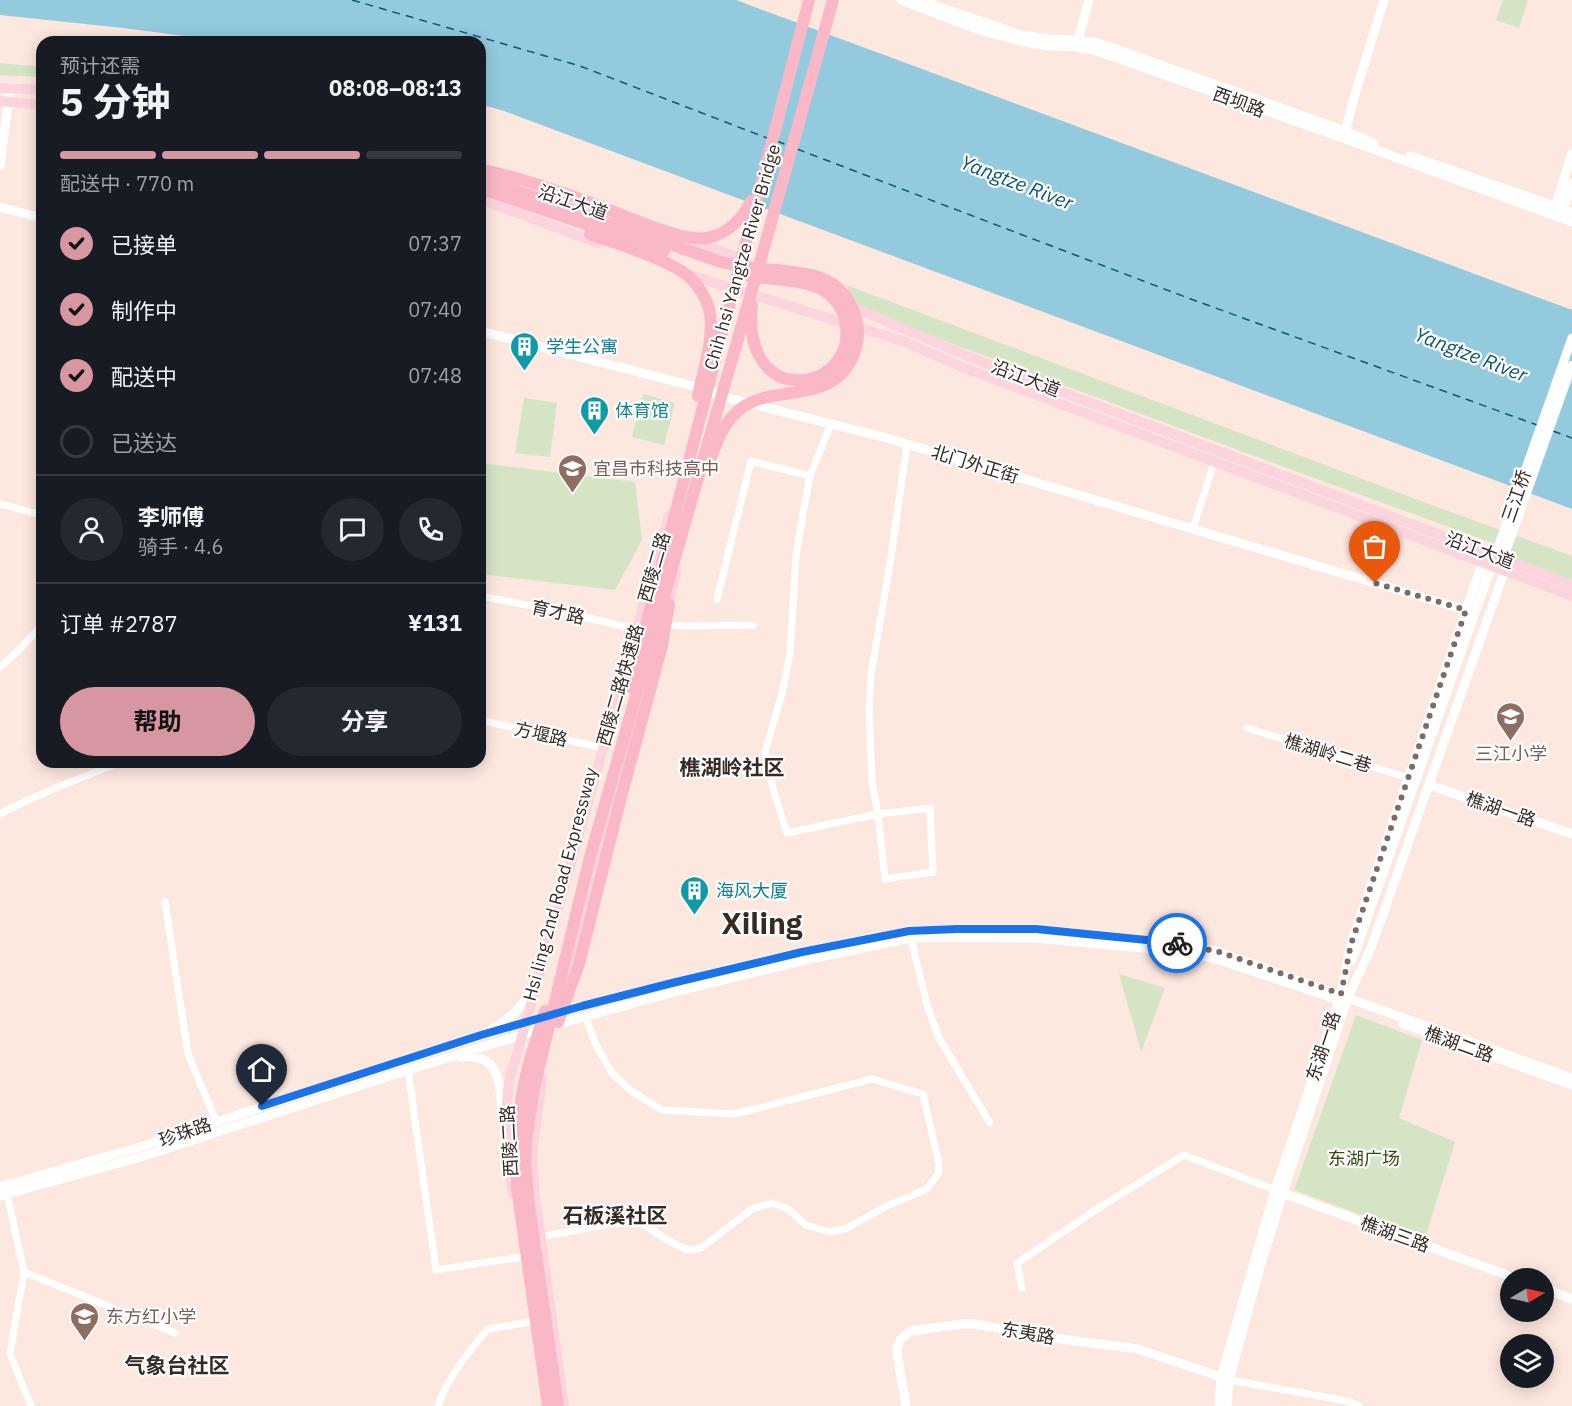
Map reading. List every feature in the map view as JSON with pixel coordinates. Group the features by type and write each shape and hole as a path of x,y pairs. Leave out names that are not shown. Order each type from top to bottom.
{"highway":[{"name":"Chih hsi Yangtze River Bridge","path":"683,483 809,0"},
{"name":"Chih hsi Yangtze River Bridge","path":"684,523 757,274 833,0"},
{"path":"486,170 506,174 662,230 706,238 718,235 733,226 745,213 764,172"},
{"path":"486,180 721,262 819,277 837,287 848,300 856,317 858,334 855,351 844,371 835,380 821,387 776,395 742,407 719,436 684,523"},
{"path":"486,190 718,270 743,276 756,278 803,284 821,289 839,305 847,332 843,350 830,370 815,378 798,380 784,379 764,366 757,355 753,341 751,319 756,278 757,274"},
{"path":"486,200 659,260 688,276 696,285 705,298 710,315 710,339 683,483"},
{"name":"Hsi ling 2nd Road Expressway","path":"548,1406 517,1188 518,1132 526,1075 683,483"},
{"name":"西陵二路快速路","path":"542,1059 591,857 684,523"},
{"path":"558,1406 529,1206 525,1161 531,1109 542,1059 579,964 662,646 669,601"}],"main road":[{"name":"西坝路","path":"901,0 979,30 1029,43 1049,46 1102,44 1561,212 1572,222"},
{"name":"西坝路","path":"919,0 1022,35 1077,44"},
{"path":"1077,44 1089,0"},
{"path":"1344,134 1384,0"},
{"path":"0,166 5,88 36,90"},
{"path":"4,101 36,104"},
{"path":"1561,212 1572,153"},
{"name":"沿江大道","path":"486,171 738,257 757,274 1484,558"},
{"path":"1561,212 1572,183"},
{"name":"沿江大道","path":"486,200 665,267 904,342 962,367 1214,462 1507,566 1572,585"},
{"path":"0,207 36,216"},
{"name":"西陵二路","path":"542,1406 506,1145 510,1082 602,748 705,389 738,257"},
{"name":"西陵二路","path":"669,601 753,296 757,274"},
{"name":"北门外正街","path":"486,333 907,444 1466,610"},
{"name":"三江桥","path":"1343,999 1572,338"},
{"name":"三江桥","path":"1343,999 1572,365"},
{"name":"东湖一路","path":"1343,999 1351,944 1484,558"},
{"name":"沿江大道","path":"1507,566 1572,596"},
{"path":"1219,1406 1225,1378 1259,1271 1279,1192 1343,999 1371,948 1507,566"},
{"name":"西陵二路","path":"564,1406 535,1196 532,1154 541,1084 556,1019 652,656 664,625"},
{"name":"樵湖一路","path":"1429,785 1572,834"},
{"name":"珍珠路","path":"2,1192 144,1155 429,1063 524,1028 672,983 814,950 909,931 1036,929 1184,944 1219,952 1343,999"},
{"name":"珍珠路","path":"556,1019 585,1016 814,957 910,938 957,936 1036,938 1183,952 1217,959 1343,999"},
{"path":"481,1035 519,1010 536,987"},
{"name":"樵湖二路","path":"1343,999 1572,1078"},
{"name":"樵湖二路","path":"1343,999 1572,1085"},
{"name":"珍珠路","path":"2,1192 481,1035 524,1028"},
{"path":"429,1063 467,1057 482,1059 493,1066 498,1083 506,1145"},
{"name":"樵湖三路","path":"1279,1192 1500,1273"},
{"path":"1554,1292 1572,1299"},
{"name":"东夷路","path":"906,1406 897,1353 900,1340 911,1331 961,1324 975,1324 1045,1337 1138,1349 1225,1378"},
{"path":"1225,1378 1227,1406"}],"street":[{"path":"831,424 810,477 796,556 790,654 782,693 765,752 773,789 788,833 878,814 930,808 933,872 885,879 878,814 872,782 869,709 871,674 891,558 907,444"},
{"path":"717,599 751,461 810,477"},
{"path":"1193,530 1214,462"},
{"path":"0,504 36,513"},
{"name":"育才路","path":"486,597 636,629"},
{"path":"664,625 753,625"},
{"path":"0,666 36,631"},
{"name":"方堰路","path":"486,721 602,748"},
{"name":"樵湖岭二巷","path":"1247,728 1409,778"},
{"path":"0,814 107,768"},
{"path":"165,902 188,1054 195,1066 216,1121"},
{"path":"910,938 927,1005 939,1038 990,1123"},
{"path":"541,1237 615,1223 643,1224 687,1250 701,1248 753,1209 772,1203 788,1209 806,1225 830,1232 845,1229 887,1206 927,1189 938,1174 939,1164 923,1094 872,1079 735,1114 662,1110 631,1091 612,1072 596,1045 585,1016"},
{"path":"408,1070 436,1270 521,1257"},
{"path":"1022,1288 1017,1263 1097,1209 1184,1155 1279,1192"},
{"path":"2,1192 24,1272 10,1354 31,1406"},
{"path":"24,1272 175,1333"},
{"path":"438,1406 442,1394 468,1352 488,1329 531,1322"},
{"path":"1225,1378 1351,1402 1359,1406"}],"green space":[{"path":"1503,0 1528,0 1519,28 1496,20"},
{"path":"0,63 36,66 36,77 0,75"},
{"path":"846,285 1572,556 1572,582 1525,564 1488,541 861,310"},
{"path":"643,394 675,403 664,445 632,437"},
{"path":"524,398 557,403 550,457 515,453"},
{"path":"486,464 635,482 642,540 615,590 486,575"},
{"path":"1119,974 1165,988 1141,1052 1141,1051"},
{"name":"东湖广场","path":"1356,1015 1422,1040 1399,1118 1455,1142 1425,1238 1294,1190"}],"water":[{"name":"Yangtze River","path":"0,0 736,0 1572,310 1572,509 486,106 486,36 185,36 0,15"}],"ferry route":[{"path":"352,0 476,36"},
{"path":"486,39 580,66 767,138"},
{"path":"777,141 787,145"},
{"path":"797,149 1188,298 1537,425"},
{"path":"1553,431 1572,438"}],"way so far":[{"path":"1177,943 1219,952 1341,994 1351,944 1466,610 1375,583"}],"place":[{"name":"学生公寓","path":"525,372"},
{"name":"体育馆","path":"594,436"},
{"name":"宜昌市科技高中","path":"572,494"},
{"name":"三江小学","path":"1511,742"},
{"name":"海风大厦","path":"695,916"},
{"name":"东方红小学","path":"85,1342"}],"district":[{"name":"樵湖岭社区","path":"732,767"},
{"name":"Xiling","path":"762,922"},
{"name":"石板溪社区","path":"615,1215"},
{"name":"气象台社区","path":"177,1365"}],"route":[{"path":"262,1106 481,1035 582,1006 802,952 909,931 1036,929 1177,943"}]}
